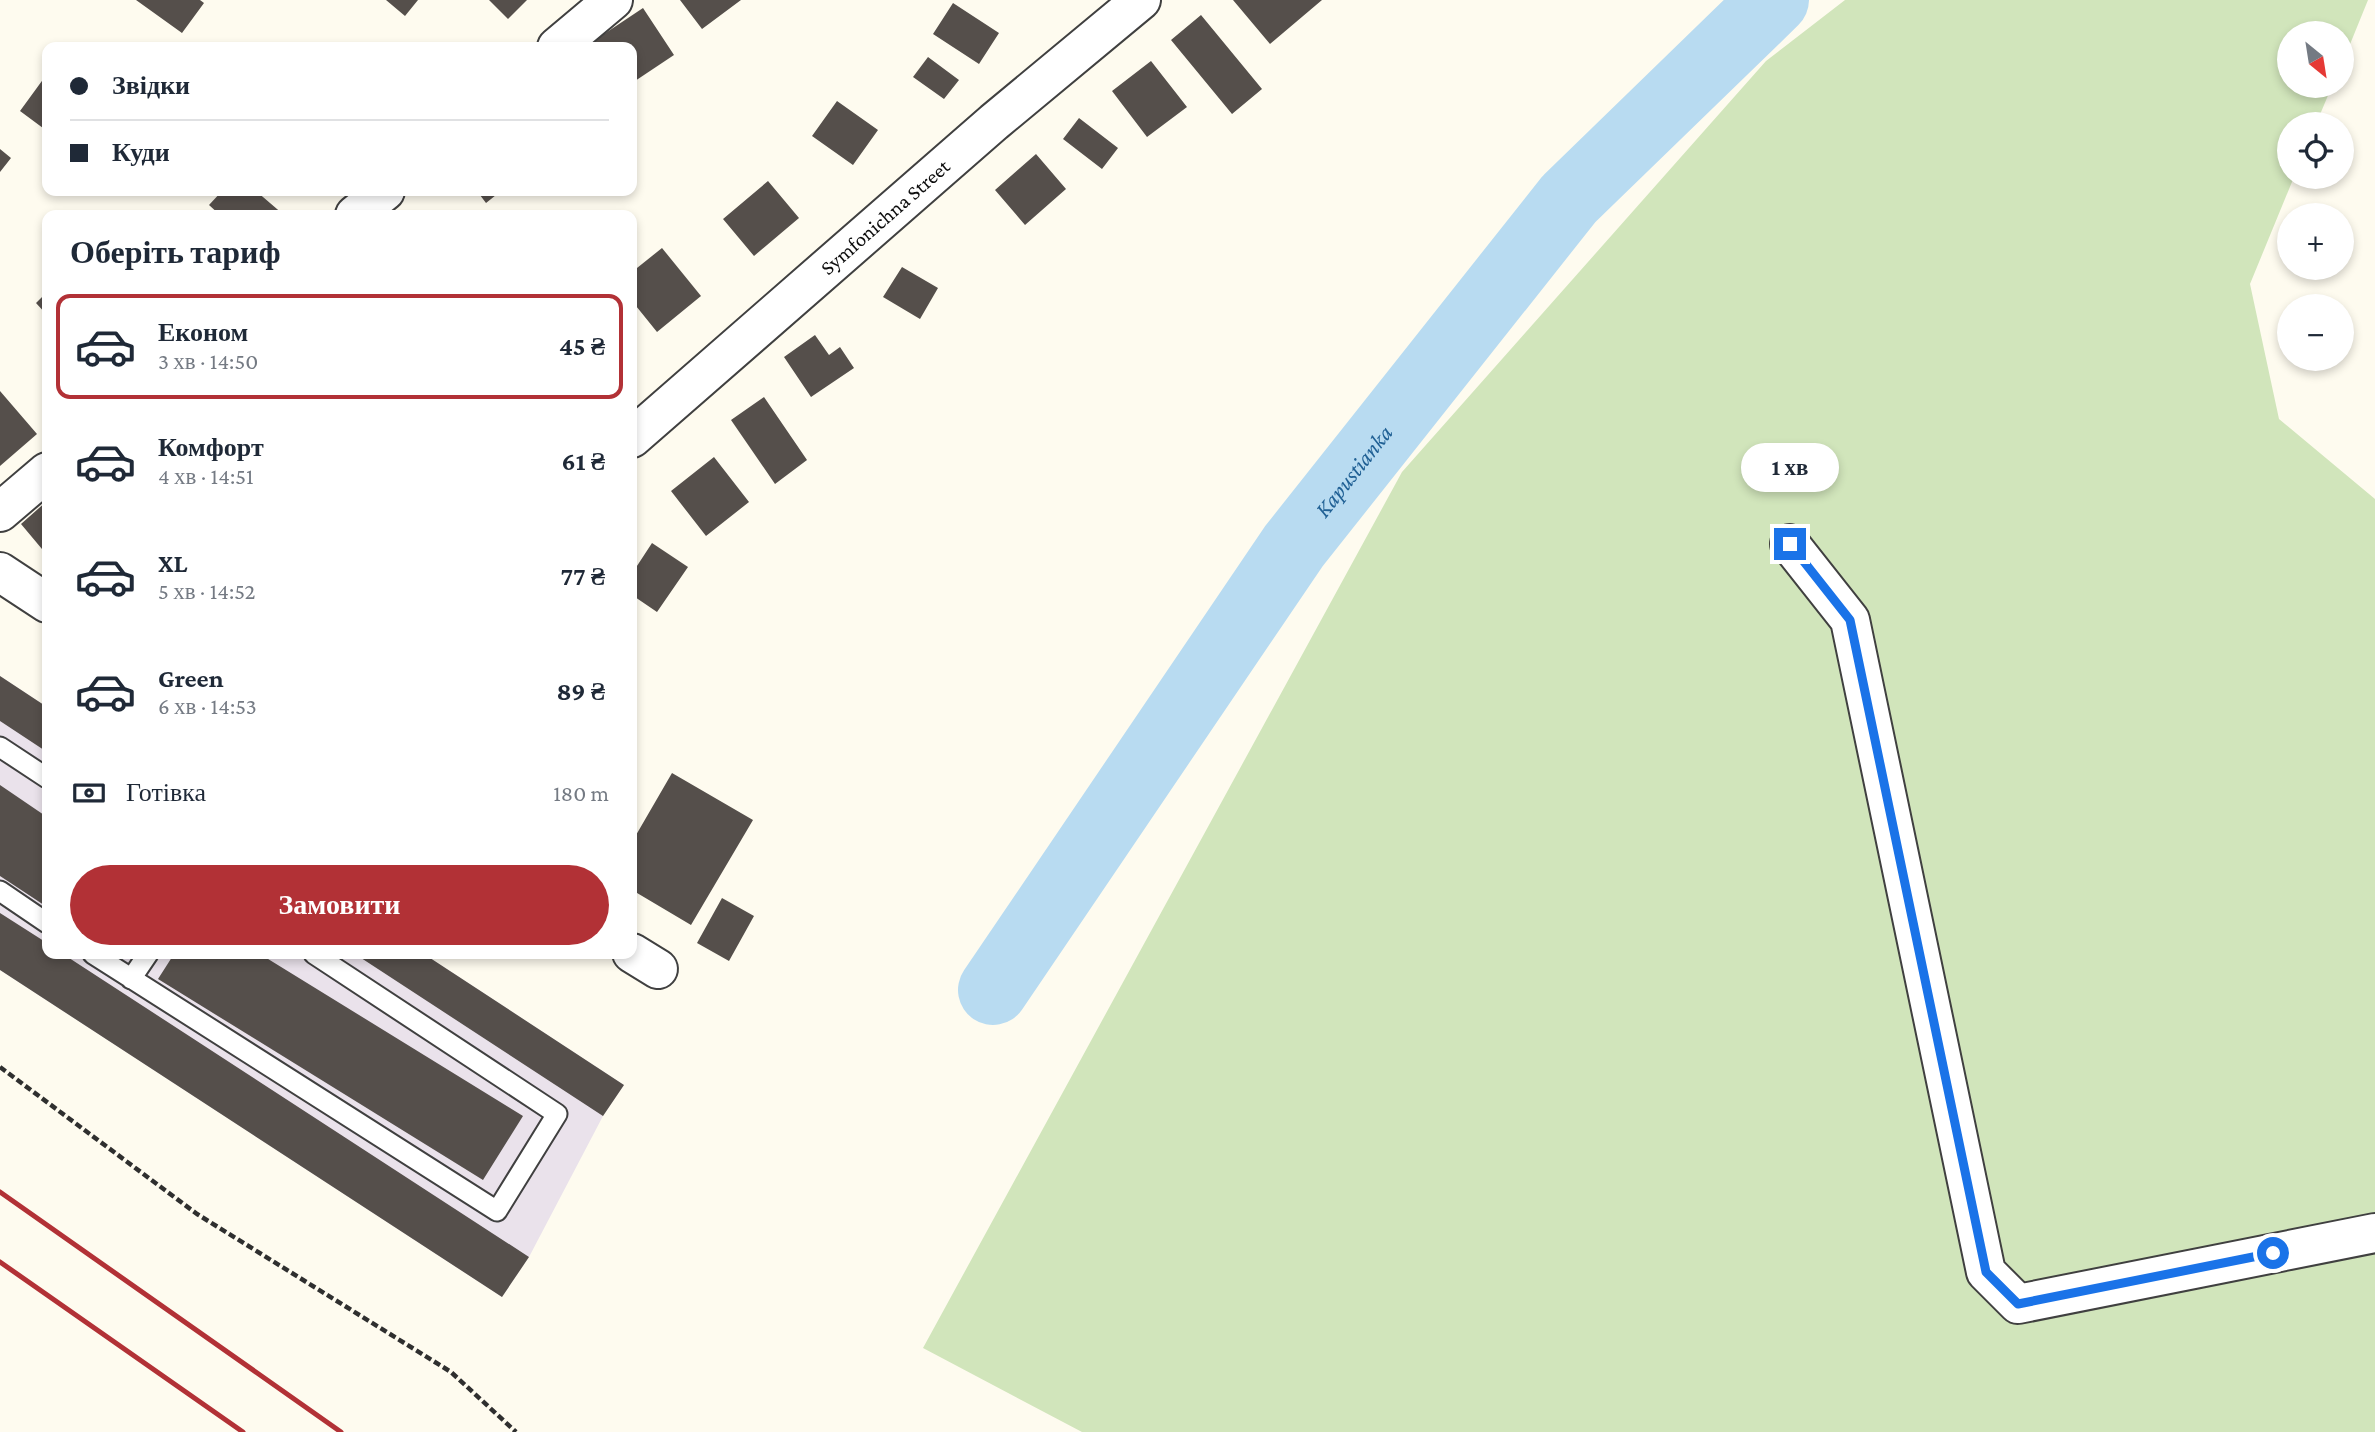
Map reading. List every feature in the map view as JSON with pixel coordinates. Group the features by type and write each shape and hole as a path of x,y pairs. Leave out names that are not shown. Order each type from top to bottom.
{"street":[{"path":"563,42 613,0"},
{"name":"Symfonichna Street","path":"637,434 994,122 1141,0"},
{"path":"361,210 379,196"},
{"path":"0,512 42,476"},
{"path":"1790,544 1850,620 1986,1272 2018,1304 2375,1233"},
{"path":"0,572 42,600"}],"lane":[{"path":"0,747 42,775"},
{"path":"0,891 42,920"},
{"path":"101,959 497,1211 557,1114 322,959"},
{"path":"131,979 145,959"}],"path":[{"path":"0,1067 197,1214 451,1372 516,1432"}],"shaded area":[{"path":"0,676 42,704 42,959 432,959 624,1085 603,1116 529,1257 502,1297 0,970"}],"green space":[{"path":"1845,0 2368,0 2354,34 2354,21 2277,21 2277,98 2327,98 2321,112 2277,112 2277,189 2289,189 2283,203 2277,203 2277,218 2250,284 2279,419 2375,499 2375,1432 1082,1432 923,1348 1402,472 1766,61"}],"building":[{"path":"136,0 200,0 204,3 182,33"},
{"path":"386,0 418,0 405,16"},
{"path":"489,0 527,0 508,19"},
{"path":"680,0 741,0 702,29"},
{"path":"1233,0 1322,0 1270,44"},
{"path":"953,3 999,33 979,64 933,34"},
{"path":"643,8 674,55 637,80 637,42 592,42"},
{"path":"1201,15 1262,89 1232,114 1171,40"},
{"path":"928,57 959,80 944,99 913,77"},
{"path":"1151,61 1187,107 1147,137 1112,91"},
{"path":"42,81 42,127 20,111"},
{"path":"837,101 878,130 853,165 812,136"},
{"path":"1079,118 1118,148 1102,169 1063,139"},
{"path":"0,149 11,158 0,172"},
{"path":"1036,154 1066,189 1025,225 995,190"},
{"path":"768,181 799,218 754,256 723,219"},
{"path":"217,196 262,196 278,210 214,210 209,205"},
{"path":"481,196 495,196 486,203"},
{"path":"662,248 701,296 657,332 637,307 637,268"},
{"path":"902,267 938,288 920,319 883,297"},
{"path":"42,297 42,310 36,303"},
{"path":"815,335 829,355 840,347 854,368 811,397 784,357"},
{"path":"0,391 37,434 0,466"},
{"path":"764,397 807,460 775,484 731,420"},
{"path":"714,457 749,502 706,536 671,491"},
{"path":"42,505 42,549 21,524"},
{"path":"652,543 688,567 657,612 637,598 637,566"},
{"path":"0,676 42,704 42,749 0,721"},
{"path":"672,773 753,820 691,925 637,893 637,833"},
{"path":"0,785 42,814 42,904 0,876"},
{"path":"722,898 754,916 729,961 697,943"},
{"path":"0,913 42,940 42,959 71,959 529,1257 502,1297 0,970"},
{"path":"171,959 268,959 523,1116 483,1180 158,979"},
{"path":"363,959 432,959 624,1085 603,1116"}],"waterway":[{"name":"Kapustianka","path":"993,990 1294,546 1569,199 1774,0"}],"railway":[{"path":"0,1192 341,1432"},
{"path":"0,1262 243,1432"}],"route":[{"path":"1790,544 1850,620 1986,1272 2018,1304 2273,1253"}]}
